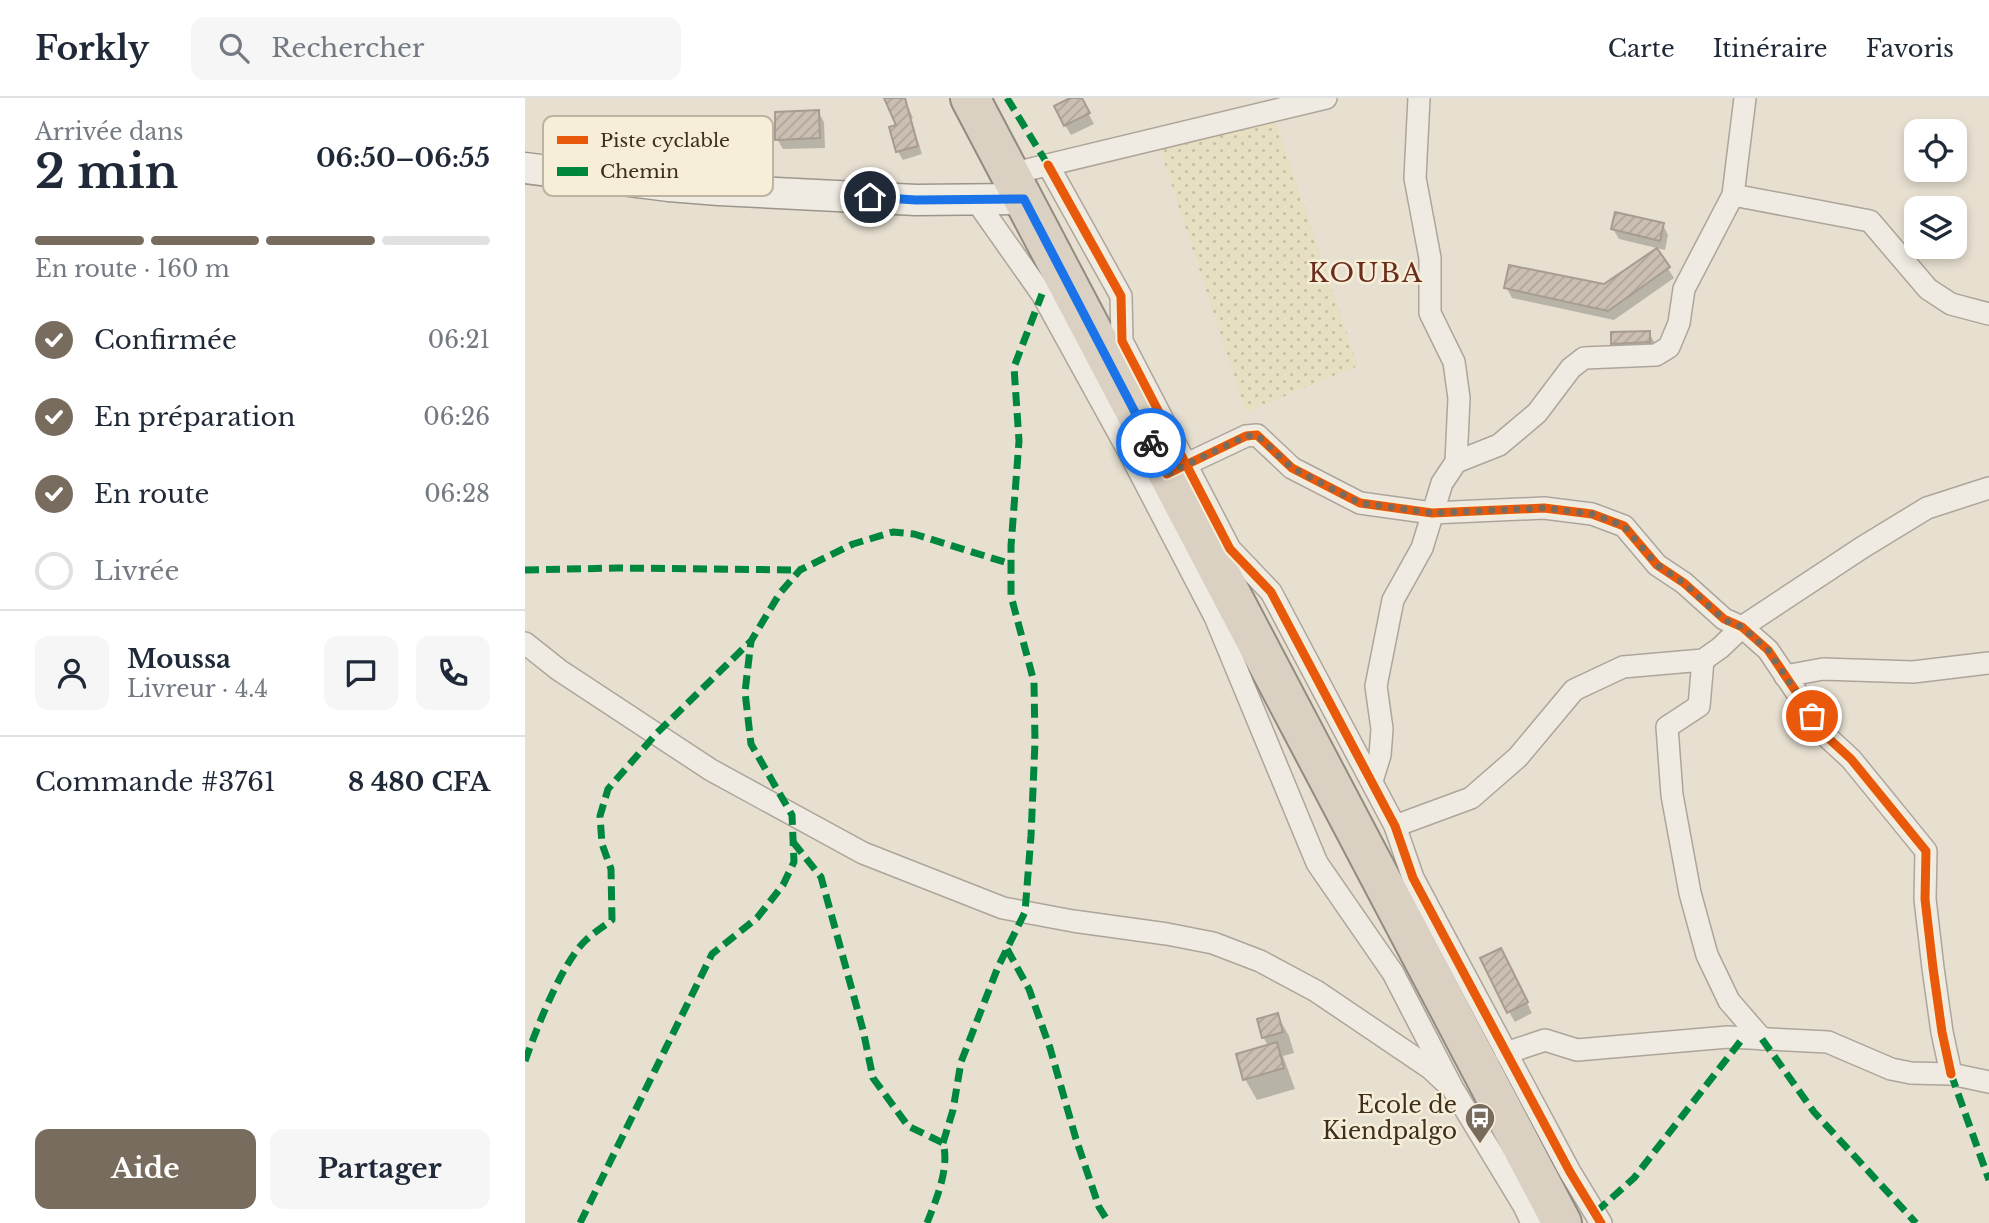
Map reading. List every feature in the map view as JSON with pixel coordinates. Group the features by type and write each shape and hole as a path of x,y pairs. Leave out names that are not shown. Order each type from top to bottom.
{"highway":[{"path":"970,98 1177,469 1562,1223"}],"street":[{"path":"773,192 916,200 975,199 1017,186 1048,165 1326,98"},
{"path":"1372,781 1380,755 1382,729 1376,686 1393,600 1422,548 1442,483 1456,462 1459,398 1454,362 1430,313 1430,258 1415,178 1419,98"},
{"path":"1456,462 1499,444 1537,413 1571,368 1584,358 1656,355 1669,347 1679,323 1685,289 1733,195 1745,98"},
{"path":"1048,165 1121,296 1122,341 1177,469 1230,549 1271,592 1395,826 1413,878 1570,1172 1601,1223"},
{"path":"525,168 543,170"},
{"path":"1733,195 1870,221 1928,289 1951,304 1989,314"},
{"path":"975,199 1042,294 1215,617 1317,863 1393,973 1453,1089 1532,1223"},
{"path":"1177,469 1246,436 1257,435 1292,468 1360,503 1432,513 1544,508 1593,514 1624,526 1657,565 1684,583 1724,620 1742,627 1768,650 1826,736 1851,760 1926,851 1925,900 1942,1032 1951,1074"},
{"path":"1395,826 1471,798 1518,757 1574,690 1623,667 1703,660 1742,627 1927,508 1989,488"},
{"path":"525,643 559,670 711,770 863,853 1003,908 1213,943 1260,961 1316,991 1430,1068 1453,1089"},
{"path":"1703,660 1699,706 1667,727 1672,795 1690,894 1707,955 1729,1000 1762,1039"},
{"path":"1785,676 1823,669 1913,671 1989,663"},
{"path":"1506,1053 1545,1040 1577,1050 1728,1037 1828,1042 1891,1069 1911,1073 1951,1074 1989,1082"}],"shaded area":[{"path":"1275,120 1358,366 1246,412 1159,147"}],"building":[{"path":"884,98 905,98 918,146 896,152 889,127 896,125"},
{"path":"1070,98 1082,98 1090,113 1064,126 1054,106"},
{"path":"819,110 820,138 775,140 775,112"},
{"path":"1615,212 1664,223 1660,241 1611,229"},
{"path":"1657,248 1670,267 1608,311 1504,288 1509,265 1604,284"},
{"path":"1650,331 1650,342 1611,344 1611,332"},
{"path":"1501,948 1528,1002 1507,1013 1480,958"},
{"path":"1278,1013 1283,1032 1262,1038 1257,1019"},
{"path":"1277,1042 1284,1068 1243,1080 1236,1054"}],"marked path":[{"path":"1007,98 1048,165"},
{"path":"943,1143 953,1110 961,1062 998,967 1025,912 1035,742 1034,682 1011,596 1011,546 1019,441 1014,367 1042,294"},
{"path":"525,1061 551,997 568,964 586,940 612,920 611,869 602,844 600,816 608,789 656,734 751,641 780,593 800,570 853,544 893,532 914,534 1011,564"},
{"path":"525,570 800,570"},
{"path":"580,1223 712,954 757,918 783,885 794,862 792,815 751,744 745,692 751,641"},
{"path":"793,842 821,877 863,1030 873,1078 908,1126 943,1143 945,1163 938,1194 927,1223"},
{"path":"1007,949 1029,989 1099,1207 1109,1223"},
{"path":"1596,1212 1634,1178 1743,1038"},
{"path":"1762,1039 1814,1112 1916,1223"},
{"path":"1951,1074 1989,1180"}],"cycle path":[{"path":"1048,165 1121,296 1122,341 1230,549 1271,592 1395,826 1413,878 1570,1172 1601,1223"},
{"path":"1167,474 1246,436 1257,435 1292,468 1360,503 1432,513 1544,508 1592,514 1624,526 1657,565 1684,583 1724,619 1742,627 1768,650 1826,736 1851,759 1926,851 1925,899 1942,1032 1951,1074"}],"way so far":[{"path":"1151,443 1167,474 1246,436 1257,435 1292,468 1360,503 1432,513 1544,508 1593,514 1624,526 1657,565 1684,583 1724,620 1742,627 1768,650 1812,716"}],"place":[{"name":"Ecole de Kiendpalgo","path":"1480,1145"}],"district":[{"name":"KOUBA","path":"1366,273"}],"route":[{"path":"870,197 916,200 1024,199 1151,443"}]}
